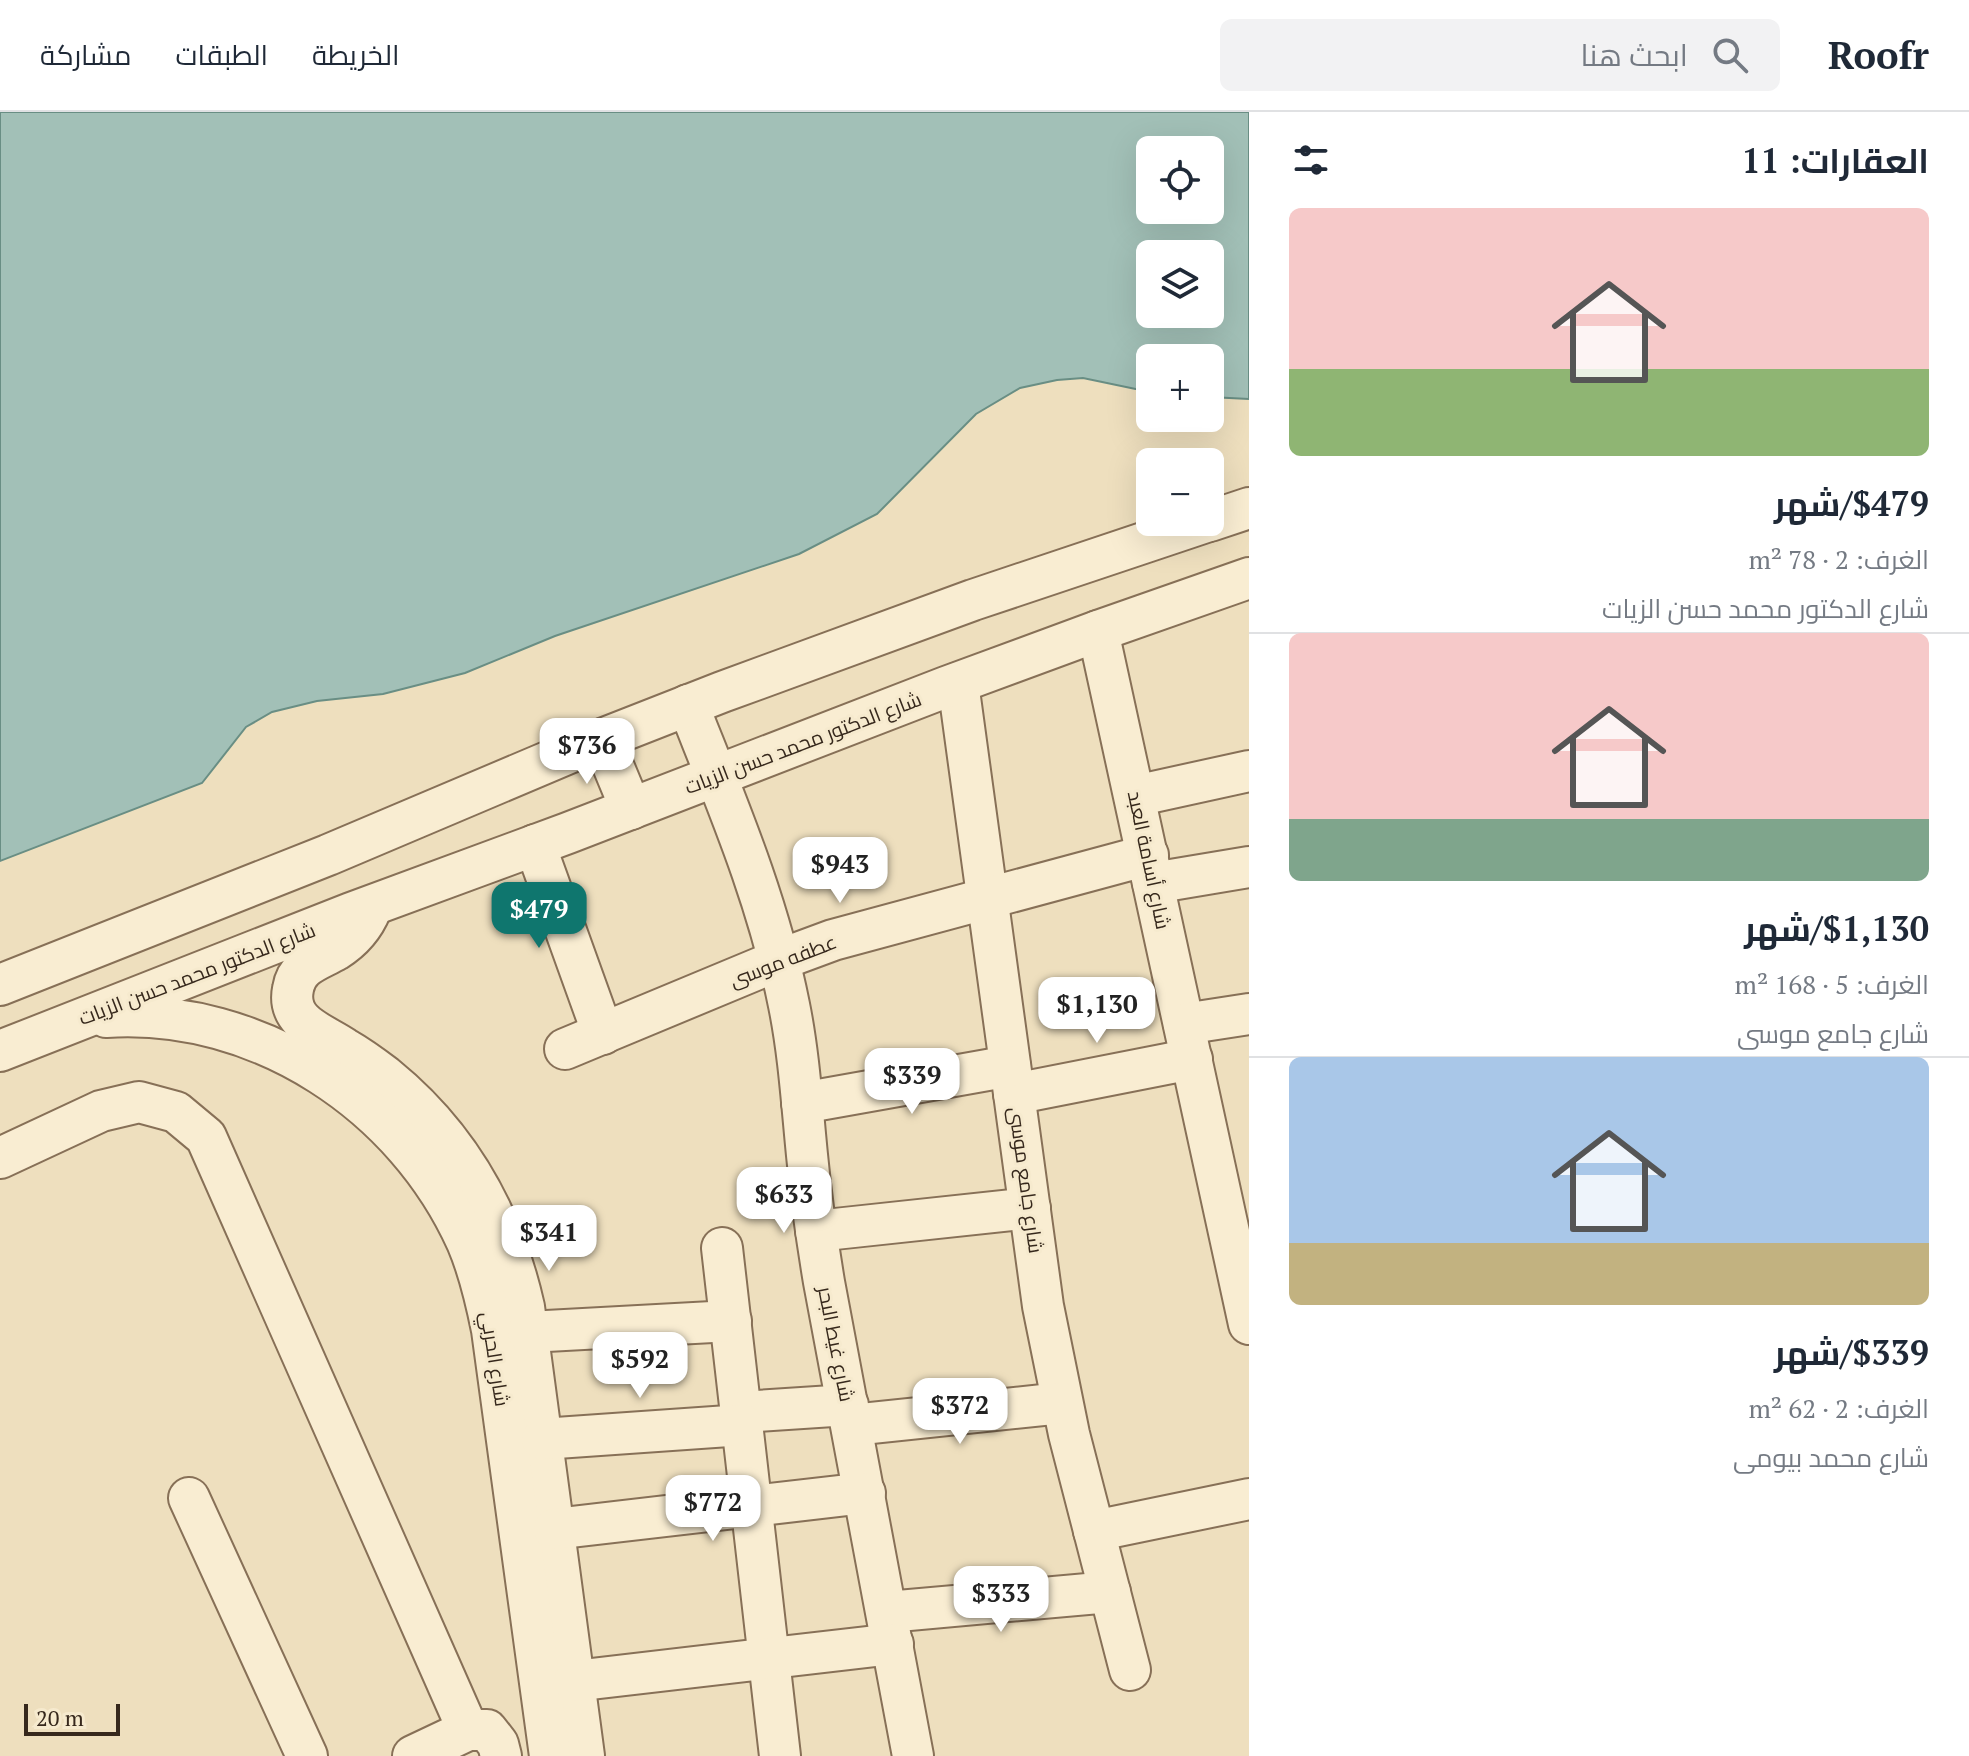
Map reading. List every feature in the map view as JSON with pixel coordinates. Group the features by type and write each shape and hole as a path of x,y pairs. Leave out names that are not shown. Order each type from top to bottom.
{"street":[{"path":"1224,516 1249,508"},
{"path":"0,985 328,855 688,705 959,605 1164,536"},
{"name":"شارع الدكتور محمد حسن الزيات","path":"0,1051 372,905 958,683 1249,578"},
{"name":"شارع أسامة العبد","path":"1098,631 1249,1324"},
{"name":"شارع جامع موسى","path":"958,683 1043,1306 1062,1403 1130,1670"},
{"name":"شارع غيط البحر","path":"688,705 752,868 779,960 793,1028 816,1231 913,1756"},
{"path":"602,739 631,809"},
{"path":"1135,796 1249,771"},
{"path":"535,845 603,1034"},
{"name":"عطفه موسى","path":"565,1049 833,940 987,899 1151,869 1249,867"},
{"name":"شارع الحربي","path":"372,905 354,935 336,950 304,966 297,975 293,986 294,1010 309,1029 353,1053 384,1075 438,1128 454,1179 453,1215 472,1257 492,1330 550,1756"},
{"path":"802,1103 1012,1080 1188,1041 1249,1014"},
{"name":"شارع الحربي","path":"86,1018 141,1017 195,1023 273,1048 322,1074 366,1107 405,1145 454,1179 493,1213 512,1259 524,1307 584,1756"},
{"path":"0,1158 101,1111 139,1102 176,1112 206,1137 468,1730"},
{"path":"816,1231 1030,1208"},
{"path":"722,1248 780,1756"},
{"path":"528,1332 731,1321"},
{"path":"542,1439 742,1419 1062,1403"},
{"path":"554,1529 865,1493"},
{"path":"189,1498 307,1756"},
{"path":"1094,1531 1249,1499"},
{"path":"574,1681 770,1659 890,1628 1110,1592"},
{"path":"413,1756 468,1730 487,1730 498,1744 501,1756"}],"water":[{"path":"0,112 1249,112 1249,399 1224,398 1224,344 1136,344 1136,389 1083,378 1020,388 976,414 877,514 799,554 555,636 465,673 383,694 317,701 272,712 246,727 202,783 0,861"}]}
